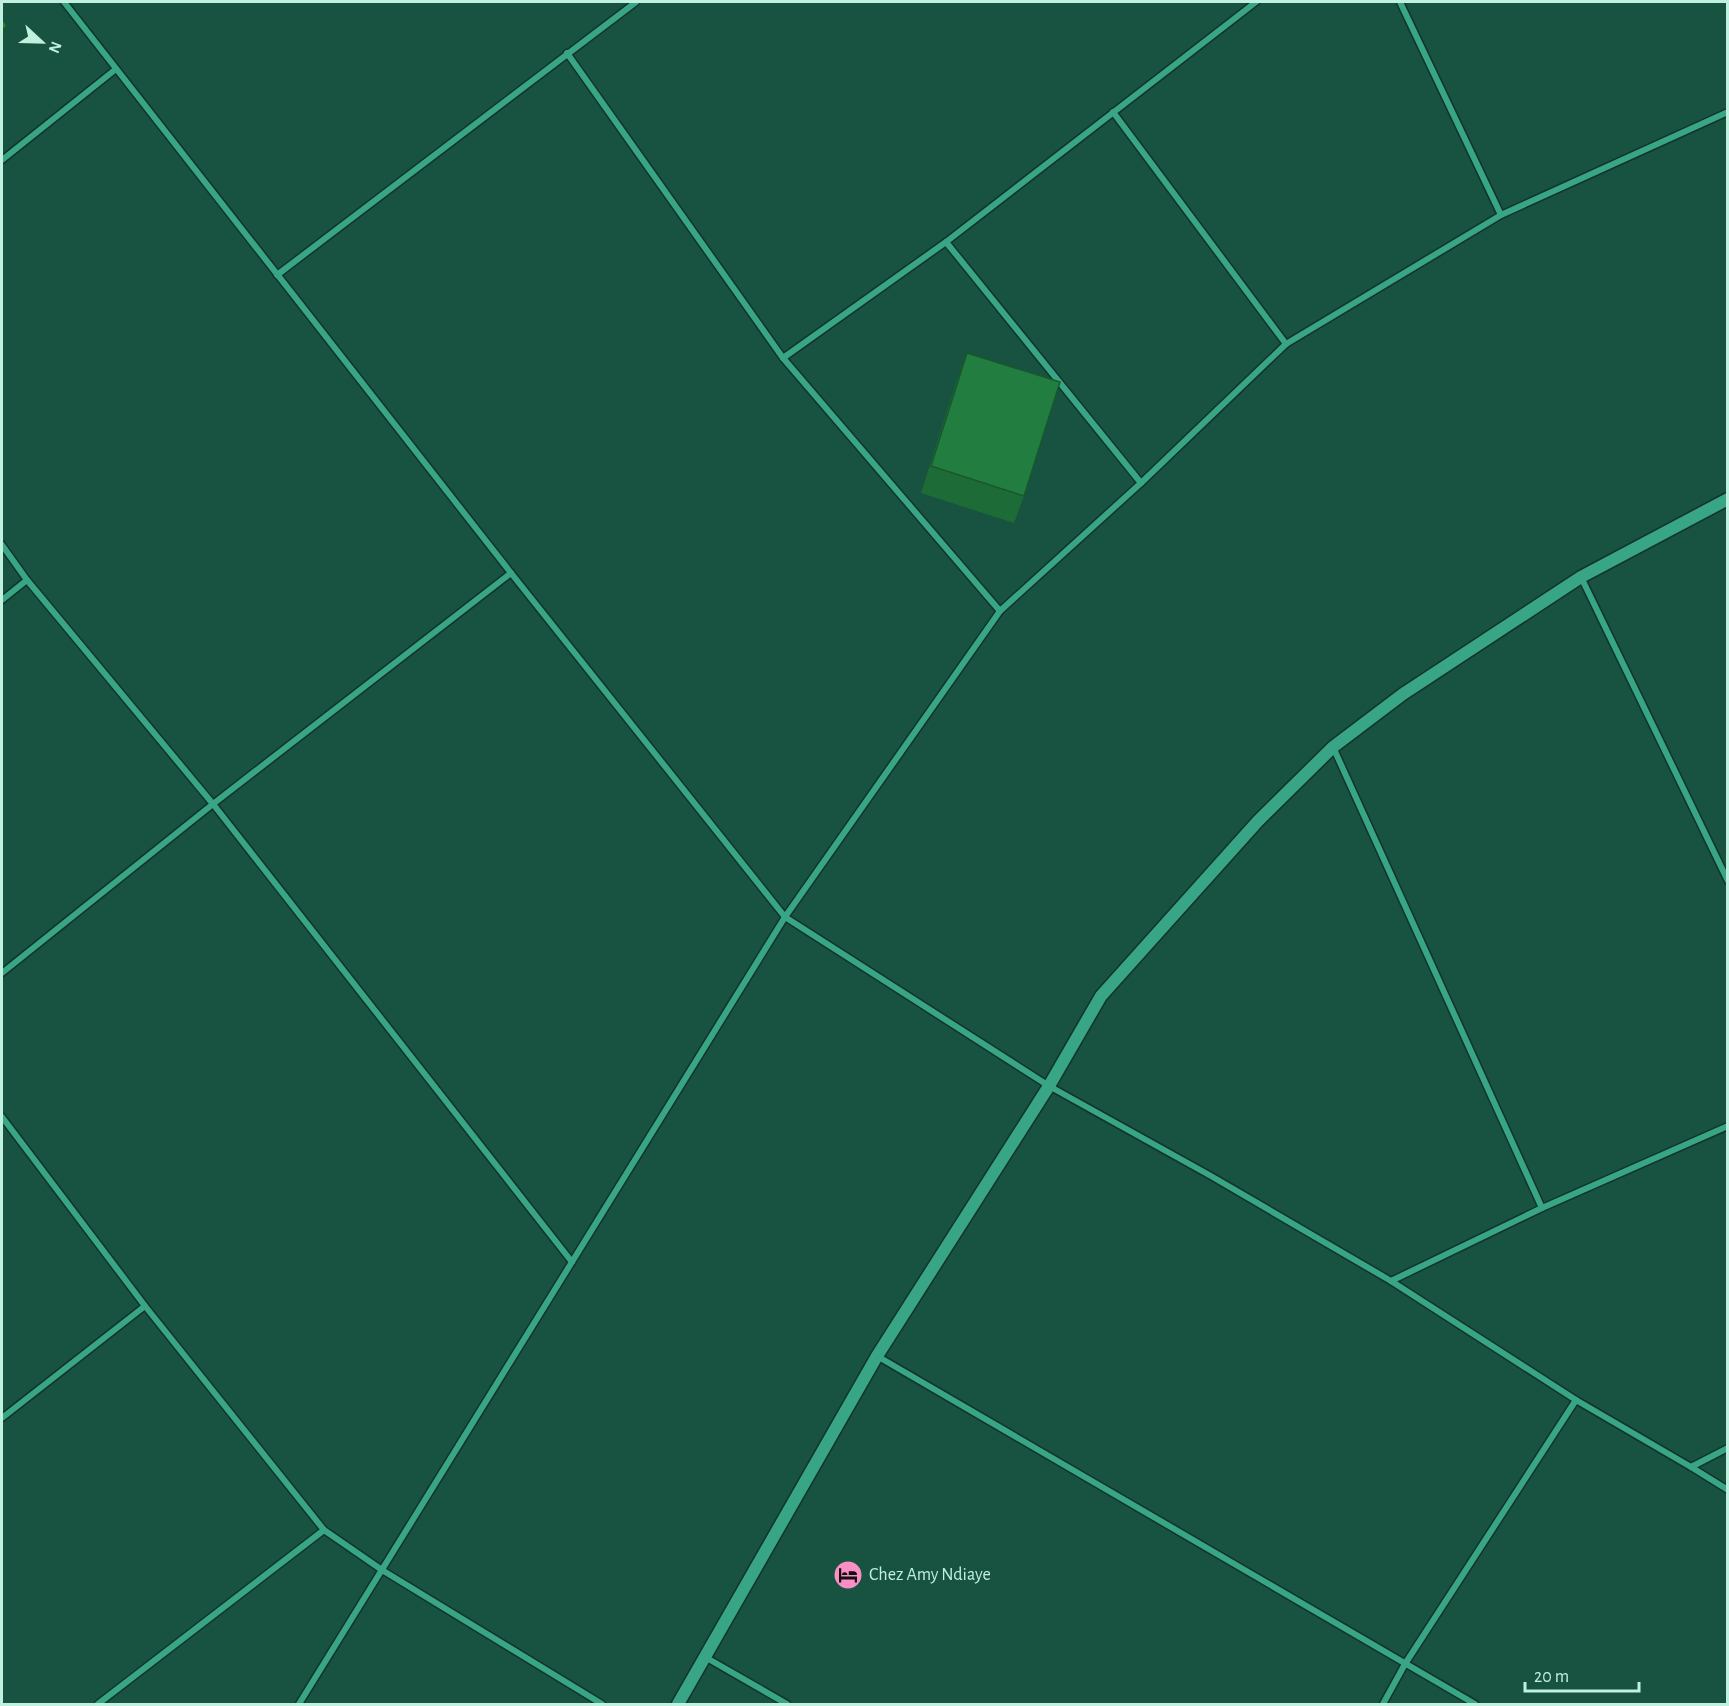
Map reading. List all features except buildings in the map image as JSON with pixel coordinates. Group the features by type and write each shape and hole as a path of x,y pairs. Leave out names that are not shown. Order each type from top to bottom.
{"main road":[{"path":"678,1704 876,1356 1049,1086 1101,996 1258,821 1334,747 1403,694 1581,577 1728,499"}],"street":[{"path":"64,2 511,573 785,917 1049,1086 1211,1176 1391,1281 1576,1400 1728,1490"},
{"path":"277,275 636,2"},
{"path":"783,358 946,242 1256,2"},
{"path":"1400,2 1501,215"},
{"path":"567,53 783,358 1000,611"},
{"path":"2,160 116,69"},
{"path":"1113,112 1286,344"},
{"path":"299,1704 785,917 1000,611 1140,483 1286,344 1501,215 1728,112"},
{"path":"946,242 1140,483"},
{"path":"2,545 27,580 213,804 572,1262"},
{"path":"2,973 213,804 511,573"},
{"path":"1581,577 1728,881"},
{"path":"2,600 27,580"},
{"path":"1334,747 1542,1208"},
{"path":"2,1118 145,1306 324,1530 382,1570 602,1704"},
{"path":"1391,1281 1542,1208 1728,1126"},
{"path":"2,1418 145,1306"},
{"path":"876,1356 1475,1704"},
{"path":"1383,1704 1405,1664 1576,1400"},
{"path":"1691,1467 1728,1448"},
{"path":"98,1704 324,1530"},
{"path":"705,1658 786,1704"}],"place":[{"name":"Chez Amy Ndiaye","path":"848,1575"}]}
